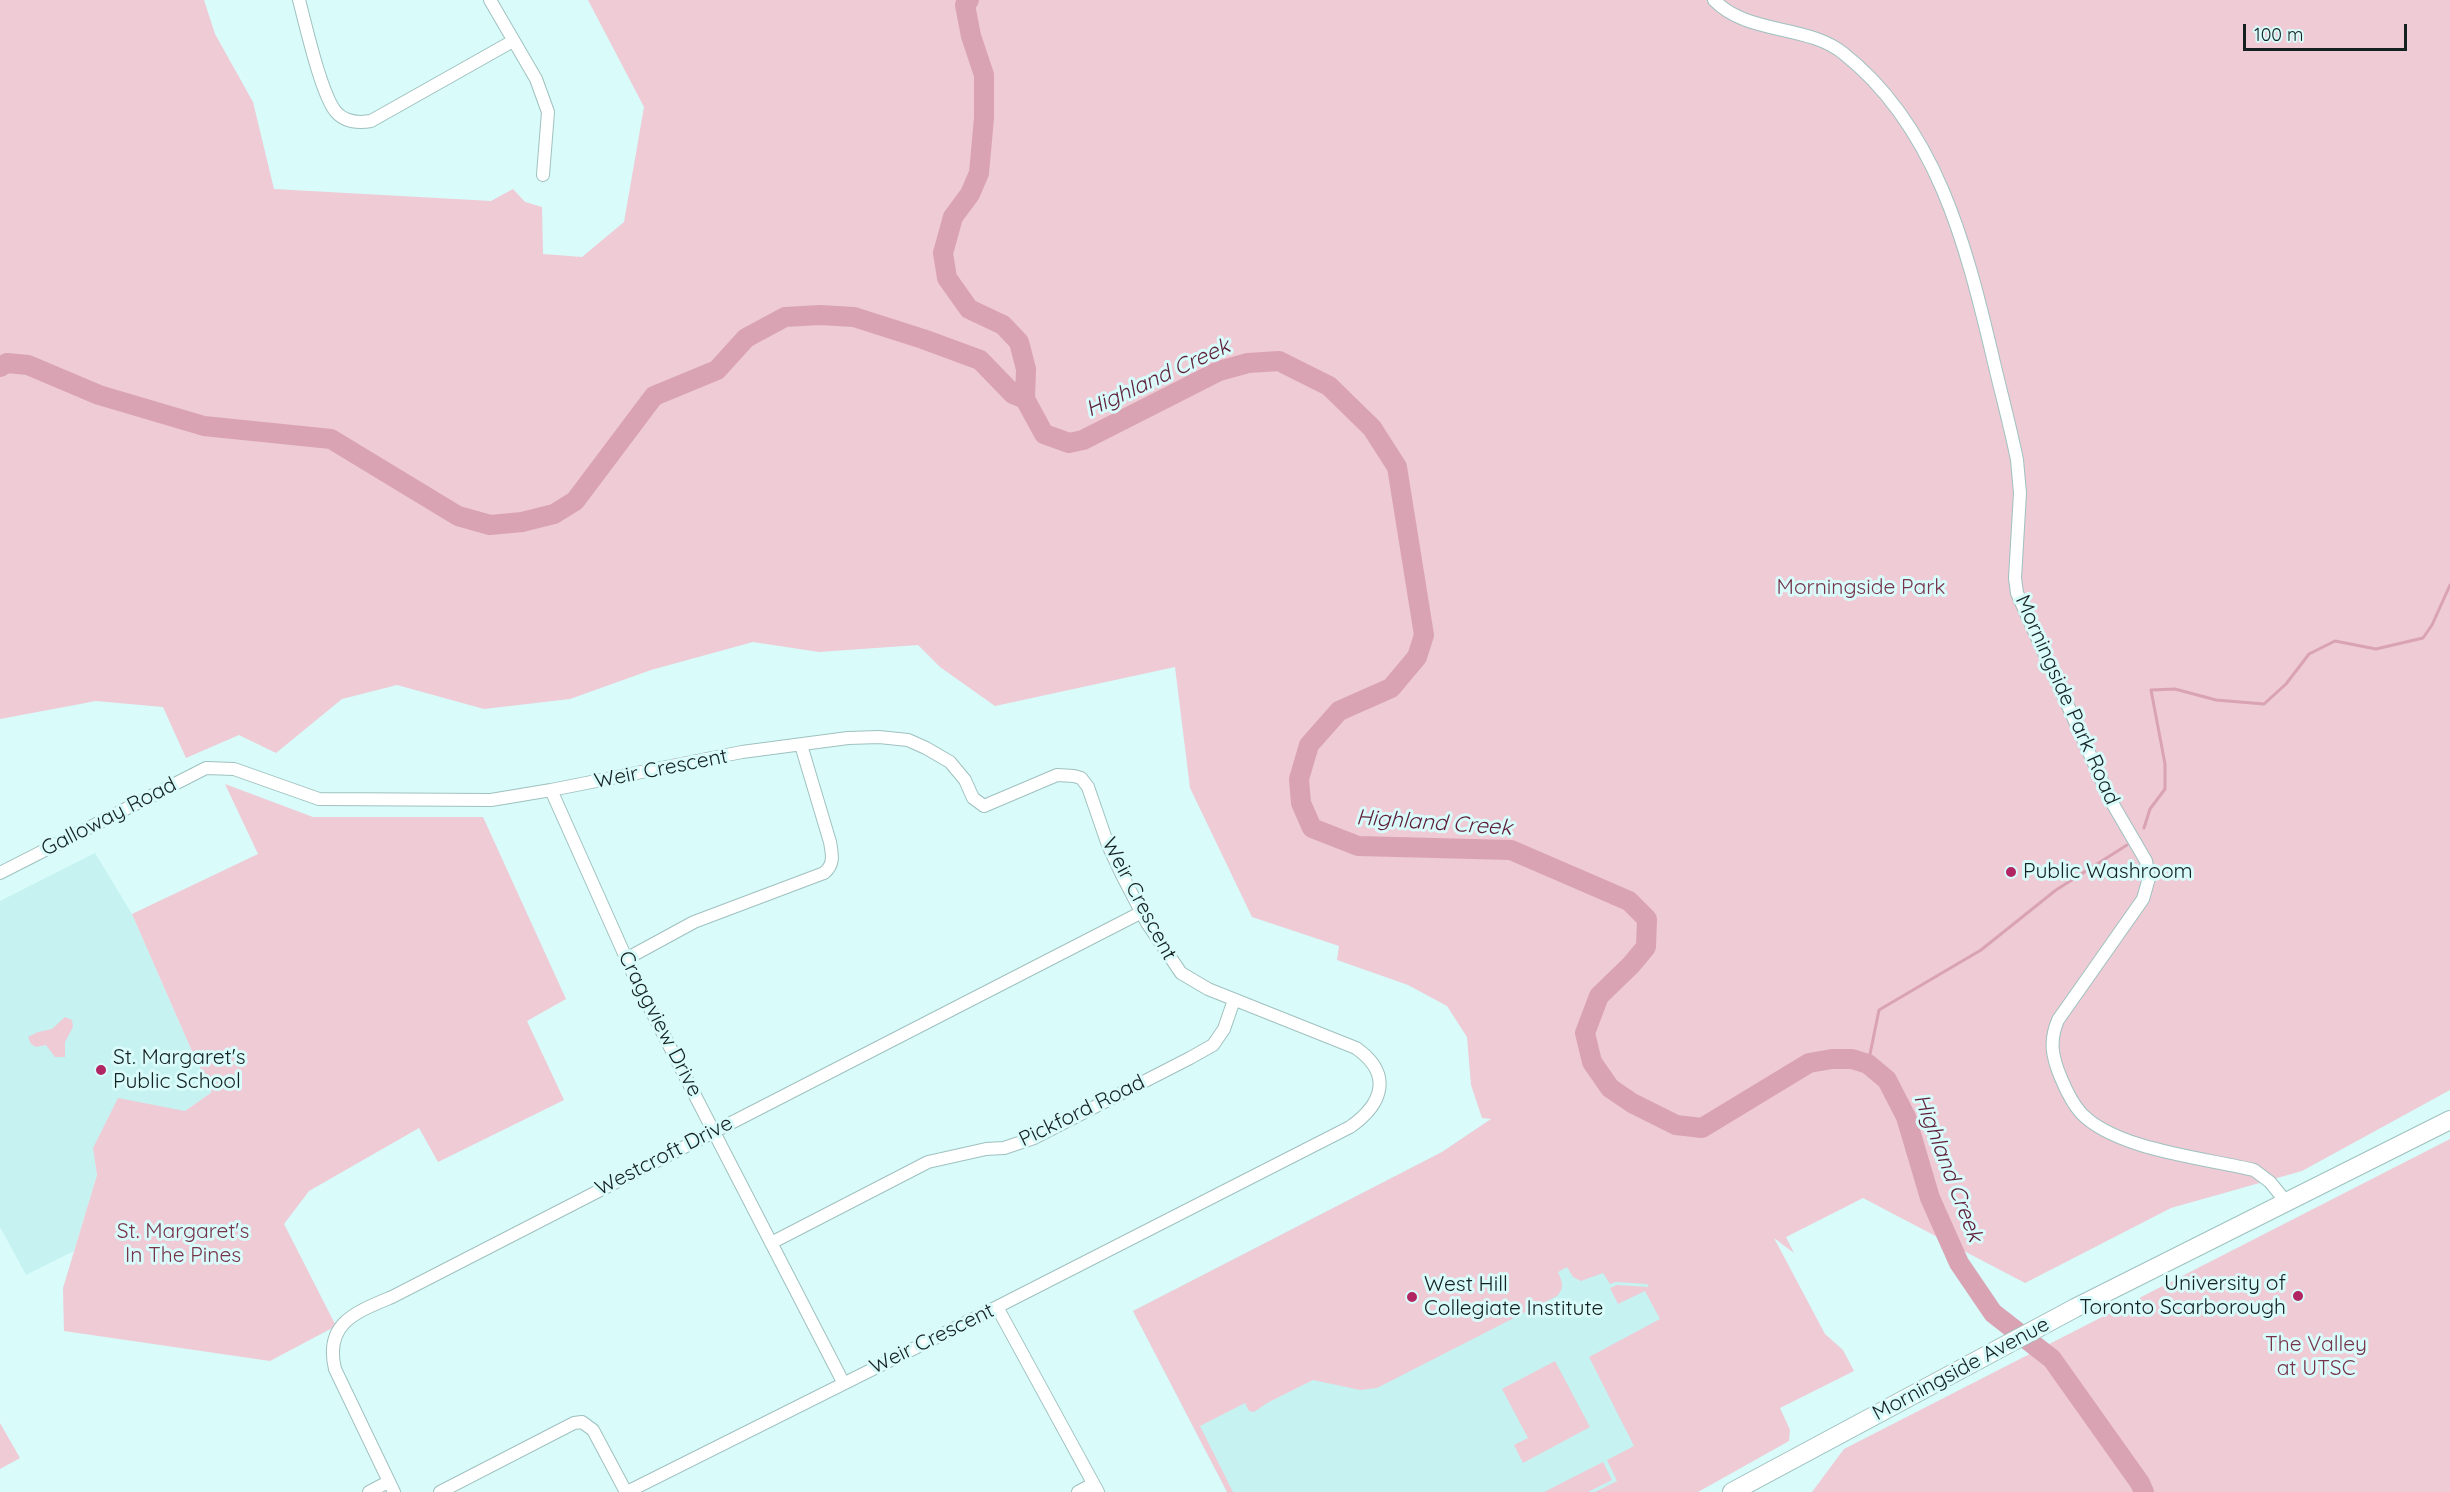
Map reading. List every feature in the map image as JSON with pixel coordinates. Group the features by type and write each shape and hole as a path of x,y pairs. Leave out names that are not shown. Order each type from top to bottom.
{"main road":[{"name":"Morningside Avenue","path":"1732,1492 2075,1308 2450,1120"}],"street":[{"path":"299,0 326,94 335,111 342,117 360,123 371,121 513,41"},
{"path":"490,0 536,79 548,112 543,175"},
{"name":"Morningside Park Road","path":"1714,0 1735,16 1831,45 1859,67 1910,128 1940,183 1965,247 2017,460 2020,493 2015,578 2017,593 2111,801 2142,853 2149,874 2148,888 2142,899 2058,1020 2051,1046 2065,1088 2080,1113 2096,1126 2134,1144 2254,1170 2270,1182 2287,1203"},
{"name":"Weir Crescent","path":"219,768 234,769 319,799 491,800 742,753 848,738 879,736 908,740 950,762 965,780 973,798 984,806 990,806 1020,789 1057,775 1074,776 1081,778 1088,787 1108,845 1163,949 1181,973 1208,989 1356,1048 1370,1057 1379,1072 1380,1091 1375,1104 1365,1116 1350,1127 997,1307 626,1492"},
{"path":"626,959 694,922 830,868 833,858 830,842 801,745"},
{"name":"Galloway Road","path":"0,873 184,778 206,768 219,768"},
{"name":"Craggview Drive","path":"551,790 626,959 666,1041 843,1382"},
{"name":"Westcroft Drive","path":"391,1487 335,1369 332,1357 333,1342 340,1326 353,1314 392,1297 1142,912"},
{"name":"Pickford Road","path":"771,1243 928,1162 986,1149 1004,1148 1035,1138 1190,1058 1213,1045 1224,1029 1234,1000"},
{"path":"997,1307 1096,1488 1078,1492"},
{"path":"440,1492 574,1423 582,1422 593,1430 626,1492"},
{"path":"369,1492 391,1487"}],"shaded area":[{"name":"St. Margaret's Public School","path":"95,853 132,914 212,1092 185,1111 93,1147 97,1175 74,1251 26,1275 0,1227 0,901"},
{"name":"West Hill Collegiate Institute","path":"1490,1120 1600,1209 1702,1367 1698,1492 1227,1492 1133,1311 1442,1152"}],"green space":[{"name":"Morningside Park","path":"0,0 204,0 215,34 253,102 274,189 491,201 513,189 525,202 542,207 543,254 582,257 624,222 644,107 588,0 2450,0 2450,1090 2302,1171 2171,1208 2025,1283 1863,1198 1786,1237 1794,1253 1774,1238 1825,1334 1843,1350 1854,1371 1780,1408 1790,1430 1789,1441 1698,1492 1595,1492 1617,1481 1607,1460 1634,1446 1589,1357 1660,1319 1645,1291 1618,1304 1610,1288 1617,1285 1649,1287 1647,1284 1616,1282 1610,1284 1603,1273 1581,1281 1573,1277 1567,1267 1558,1272 1562,1287 1557,1296 1377,1388 1360,1390 1313,1380 1254,1412 1249,1411 1245,1403 1200,1426 1233,1492 1227,1492 1133,1311 1442,1152 1491,1119 1482,1118 1471,1085 1467,1037 1447,1006 1408,985 1337,960 1339,946 1252,917 1190,788 1175,667 995,706 940,667 918,645 819,652 753,642 651,670 570,699 484,709 397,685 342,699 276,753 239,735 186,758 163,707 96,701 0,719"},
{"name":"St. Margaret's In The Pines","path":"225,784 313,817 483,817 566,999 527,1021 564,1100 438,1162 419,1128 309,1191 284,1224 336,1326 270,1361 64,1331 63,1288 97,1175 93,1148 118,1098 185,1111 212,1092 132,914 258,854"},
{"path":"65,1017 72,1020 73,1027 65,1042 65,1057 55,1057 46,1045 36,1047 31,1044 28,1037 52,1029"},
{"name":"The Valley at UTSC","path":"2450,1139 2450,1492 1812,1492 1844,1449"},
{"path":"1555,1361 1590,1427 1523,1463 1514,1445 1528,1438 1502,1389"},
{"path":"0,1423 20,1458 0,1469"},
{"path":"1603,1462 1612,1480 1588,1492 1544,1492"}],"waterway":[{"name":"Highland Creek","path":"969,0 965,5 971,36 984,75 984,118 979,173 970,194 953,217 943,253 947,278 969,309 1003,325 1019,342 1026,369 1025,399 1044,434 1069,443 1083,440 1219,371 1248,363 1279,361 1329,386 1372,428 1397,467 1424,635 1417,657 1391,688 1339,711 1309,745 1299,779 1301,803 1312,828 1358,846 1511,850 1629,901 1647,919 1646,947 1599,996 1585,1033 1592,1062 1610,1088 1632,1103 1676,1125 1702,1128 1809,1063 1832,1059 1852,1059 1868,1064 1887,1080 1906,1117 1930,1198 1959,1263 1993,1313 2052,1359 2140,1483 2144,1492"},
{"path":"0,367 7,363 28,365 99,395 204,426 331,439 458,516 490,525 522,522 554,514 575,501 654,396 717,370 746,338 785,317 820,315 854,317 923,339 980,360 1013,394 1025,399"},
{"path":"2144,828 2150,809 2165,789 2165,764 2151,690 2175,689 2216,700 2264,704 2286,684 2309,654 2335,641 2376,649 2423,638 2432,625 2450,585"},
{"path":"1868,1064 1879,1010 1981,950 2056,890 2127,845"}],"place":[{"name":"Public Washroom","path":"2011,872"},
{"name":"St. Margaret's Public School","path":"101,1070"},
{"name":"University of Toronto Scarborough","path":"2298,1296"},
{"name":"West Hill Collegiate Institute","path":"1412,1297"}]}
